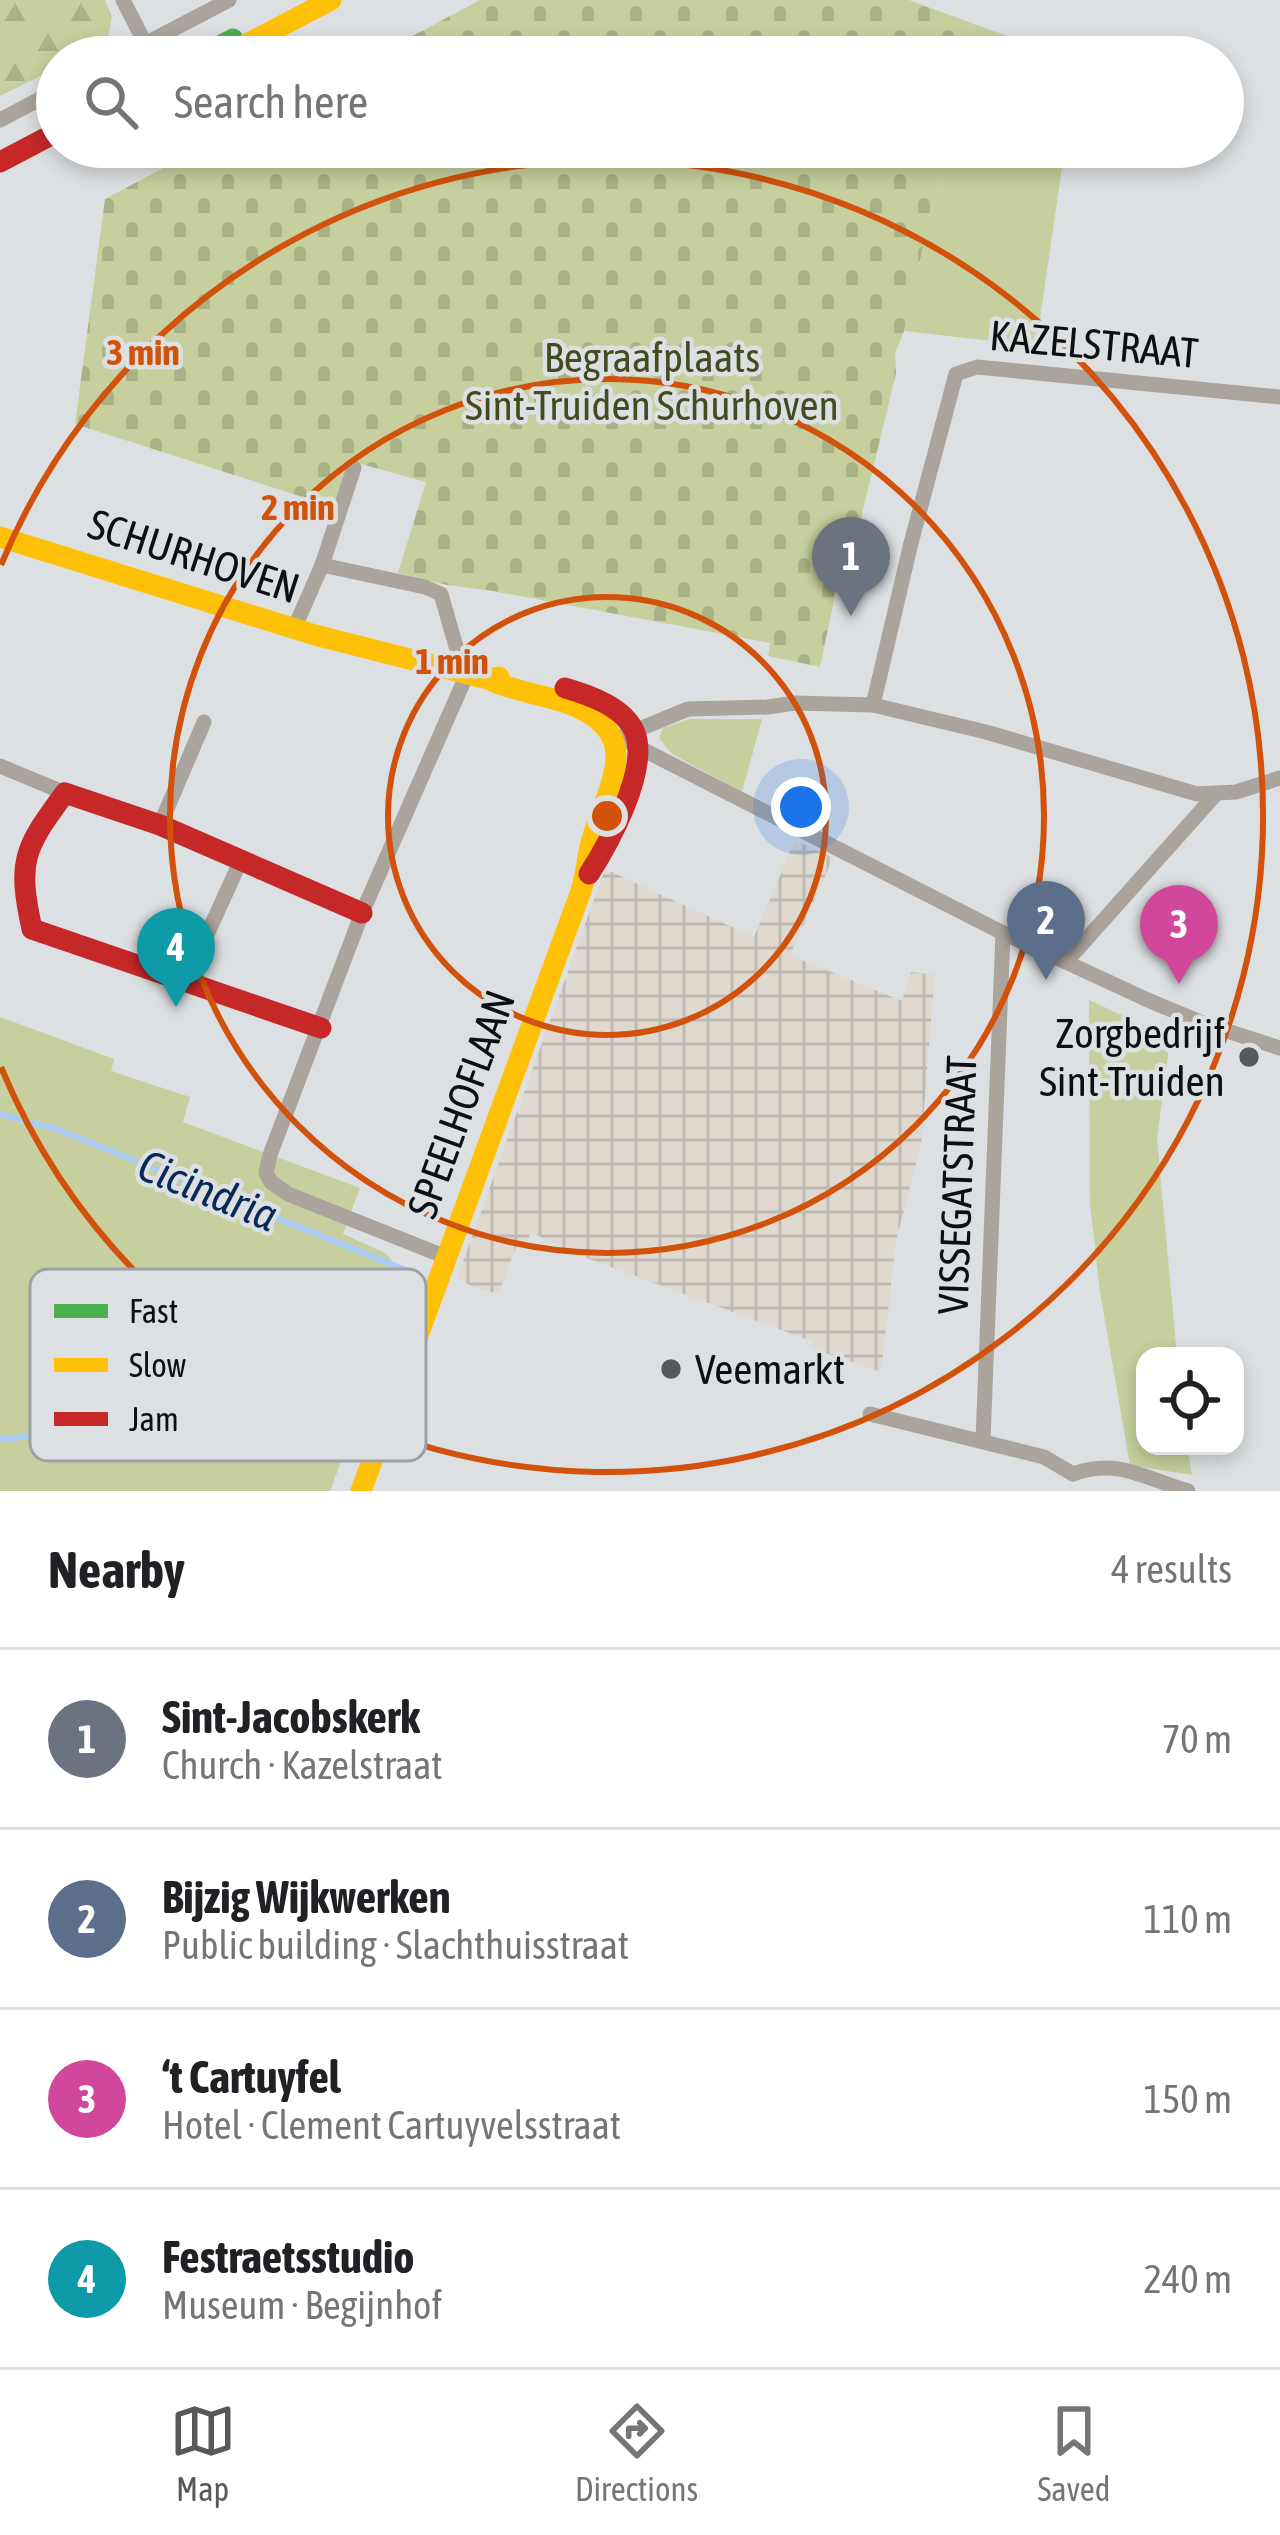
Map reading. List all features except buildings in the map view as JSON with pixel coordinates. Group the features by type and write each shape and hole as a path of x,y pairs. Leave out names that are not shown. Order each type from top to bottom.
{"street":[{"path":"123,0 142,36"},
{"path":"160,36 229,0"},
{"path":"240,36 308,0"},
{"path":"262,36 331,0"},
{"path":"0,121 36,101"},
{"path":"0,162 36,143"},
{"path":"0,174 36,155"},
{"name":"KAZELSTRAAT","path":"873,705 956,374 977,367 998,368 1280,397"},
{"path":"294,628 322,565 355,468"},
{"name":"SCHURHOVEN","path":"0,537 294,628 571,705 630,738"},
{"path":"322,565 440,594 457,650 471,675 362,914 266,1173 271,1183 288,1194 446,1257"},
{"path":"630,738 688,709 795,703 873,705 986,732 1197,794 1236,792 1280,778"},
{"path":"160,825 204,722"},
{"path":"630,738 745,803 1003,933 1187,1016 1280,1048"},
{"name":"SPEELHOFLAAN","path":"426,1312 585,879 591,842 614,783 619,751 630,738"},
{"path":"0,766 160,825 362,914"},
{"path":"65,793 25,857 22,885 32,929 321,1028"},
{"path":"1066,962 1216,794"},
{"path":"186,981 241,860"},
{"name":"VISSEGATSTRAAT","path":"983,1440 1003,933"},
{"path":"870,1414 1044,1457 1070,1483 1097,1466 1124,1469 1188,1491"},
{"name":"SPEELHOFLAAN","path":"361,1491 372,1461"}],"shaded area":[{"path":"795,840 833,858 790,955 902,1001 911,972 935,975 921,1144 896,1241 881,1372 822,1352 816,1361 811,1341 573,1253 531,1232 527,1241 519,1240 498,1294 457,1278 605,869 754,937"}],"green space":[{"path":"0,0 105,0 112,17 108,36 36,36 36,78 0,96"},
{"path":"480,0 909,0 974,24 971,36 412,36"},
{"path":"974,24 1008,36 971,36"},
{"name":"Begraafplaats Sint-Truiden Schurhoven","path":"163,168 941,168 856,539 840,572 820,667 768,656 770,643 398,573 426,482 361,464 346,511 75,424 105,199"},
{"path":"941,168 1062,168 1036,346 904,331"},
{"path":"690,719 762,719 742,792 672,754 659,738 663,728"},
{"path":"1089,1000 1145,1026 1151,1045 1169,1048 1157,1139 1176,1347 1136,1347 1136,1455 1189,1455 1192,1475 1130,1465 1090,1204"},
{"path":"0,1017 114,1059 111,1071 190,1097 183,1122 360,1188 343,1234 385,1253 400,1269 30,1269 30,1461 341,1461 330,1491 0,1491"}],"waterway":[{"name":"Cicindria","path":"0,1114 59,1130 403,1269"},
{"path":"0,1439 30,1437"}],"traffic: slow":[{"path":"262,36 331,0"},
{"path":"0,537 315,635 488,679 499,677"},
{"path":"426,1314 581,891 616,760 607,729 593,716 488,679"},
{"path":"361,1491 372,1461"}],"traffic: jam":[{"path":"0,162 36,143"},
{"path":"565,688 615,709 630,724 638,748 625,806 589,874"},
{"path":"321,1028 32,929 25,887 28,856 40,828 65,793 160,825 362,913"}],"place":[{"name":"Sint-Jacobskerk","path":"851,616"},
{"name":"Bijzig Wijkwerken","path":"1046,980"},
{"name":"‘t Cartuyfel","path":"1179,984"},
{"name":"Festraetsstudio","path":"176,1007"},
{"name":"Zorgbedrijf Sint-Truiden","path":"1249,1057"},
{"name":"Veemarkt","path":"671,1369"}]}
